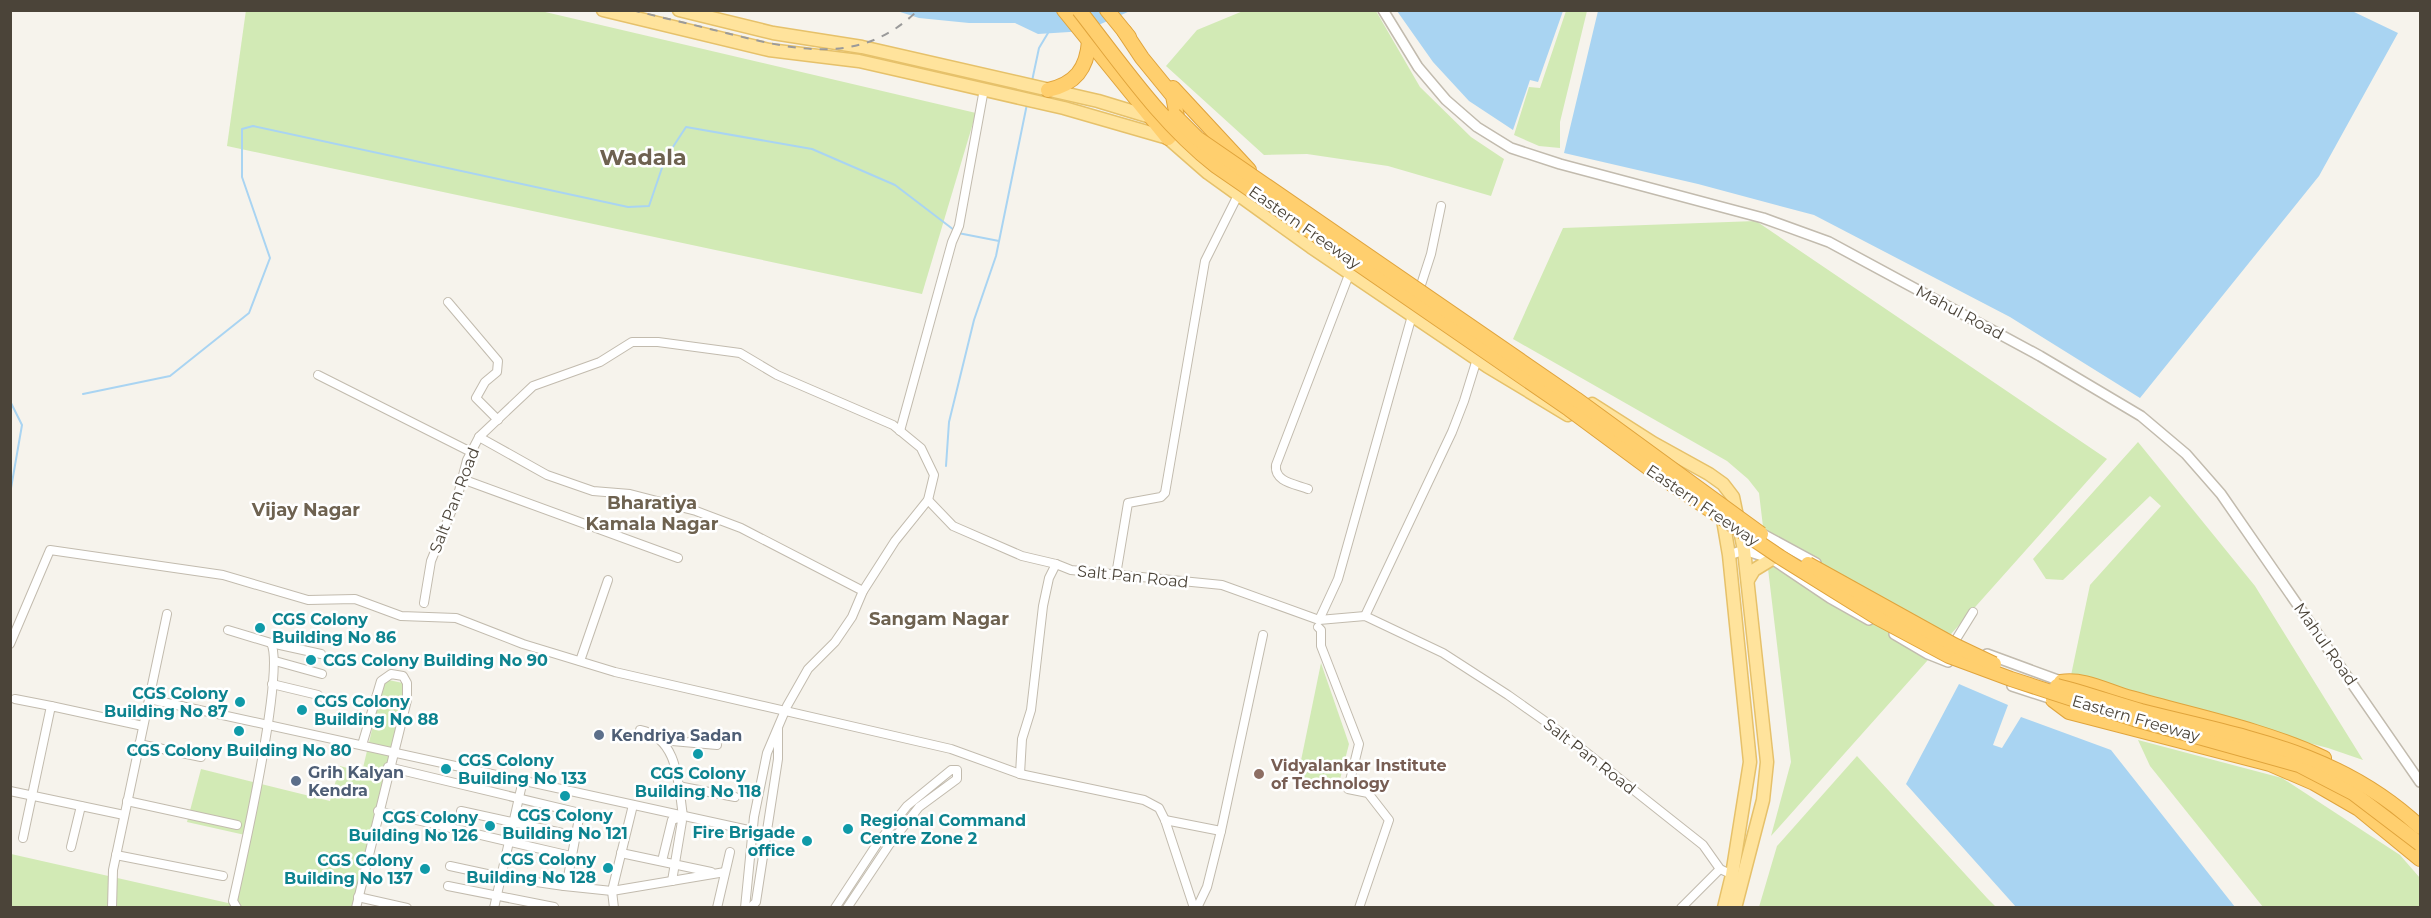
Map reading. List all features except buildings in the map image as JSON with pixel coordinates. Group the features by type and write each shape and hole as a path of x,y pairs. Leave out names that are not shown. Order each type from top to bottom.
{"highway":[{"path":"1064,10 1168,138 1179,127 1173,96 1142,58 1124,31"},
{"name":"Eastern Freeway","path":"1079,10 1162,116 1208,159 1569,409 1656,474 1807,574 1949,656 2076,701 2299,765 2353,793 2421,844"},
{"name":"Eastern Freeway","path":"1090,10 1169,110 1197,138 1417,292 1576,399 1783,549 1954,645 2013,673 2138,710 2278,745 2304,754 2359,783 2421,827"},
{"path":"1109,13 1252,174 1260,189"},
{"path":"1037,88 1064,86 1079,74 1087,60 1086,39"},
{"path":"2061,682 2075,680 2129,698 2288,741 2349,770 2396,800 2421,822"},
{"path":"2054,699 2068,712 2270,764 2314,783 2359,809 2421,859"}],"main road":[{"path":"603,10 769,50 859,61 1029,99 1168,138 1208,173 1238,195 1477,359 1550,405 1700,489 1718,507 1726,533 1750,762 1735,908"},
{"path":"679,10 773,33 862,47 919,60 1037,88 1179,127 1321,232 1419,289 1653,443 1723,484 1733,497 1742,529 1767,762 1763,800 1724,908"},
{"path":"859,61 862,47"},
{"path":"916,74 919,60"},
{"path":"1748,580 1754,570 1772,559"}],"street":[{"name":"Mahul Road","path":"1383,10 1418,67 1446,100 1477,127 1511,148 1560,165 1763,218 1829,242 2040,356 2141,416 2186,454 2221,494 2421,782"},
{"path":"900,431 952,242 959,226 984,89"},
{"path":"1116,575 1128,503 1161,497 1165,494 1205,261 1238,195"},
{"path":"1359,908 1389,820 1368,793 1348,789 1359,744 1321,646 1321,630 1318,623 1338,579 1419,289 1431,254 1441,206"},
{"path":"1308,489 1281,479 1277,475 1276,465 1350,272"},
{"path":"448,302 498,361 497,372 485,382 477,398 498,420"},
{"name":"Salt Pan Road","path":"424,603 431,561 471,452 479,437 532,386 600,362 632,342 658,342 740,353 777,375 842,401 892,425 921,448 934,475 928,500 953,525 1022,556 1071,570 1222,585 1318,623 1365,616 1443,653 1518,701 1703,845 1720,869 1737,877"},
{"path":"1365,616 1452,432 1477,359"},
{"path":"318,375 471,452"},
{"path":"479,437 547,476 593,491 630,494 696,511 732,525 863,591"},
{"path":"462,479 678,558"},
{"path":"745,908 753,831 767,753 785,710 808,669 835,642 852,617 863,591 895,541 928,500"},
{"path":"1726,533 1742,529 1761,532 1886,604 1944,632 1955,641 2061,682 2113,697 2170,720 2296,755 2387,806 2421,835"},
{"path":"10,644 50,550 223,575 308,600 355,599 401,616 456,618 523,644 615,672 951,749 1020,774 1144,800 1159,808 1165,820 1196,908"},
{"path":"1729,555 1744,550 1772,559 1830,598 1928,654 2054,699 2264,759 2299,772 2328,785 2373,814 2421,854"},
{"path":"1020,774 1022,739 1031,710 1043,606 1049,578 1056,564"},
{"path":"580,661 608,580"},
{"path":"1955,641 1973,612"},
{"path":"112,908 116,855 166,614"},
{"path":"228,630 271,643 321,654"},
{"path":"1928,654 1944,632"},
{"path":"1196,908 1207,887 1221,831 1263,635"},
{"path":"237,908 233,901 268,724 275,661 271,643"},
{"path":"275,661 322,674"},
{"path":"356,908 388,767 406,700 407,682 398,673 385,676 381,681 362,745"},
{"path":"272,684 318,695"},
{"path":"15,699 143,726"},
{"path":"149,699 753,831"},
{"path":"23,838 51,706"},
{"path":"750,908 756,902 758,892 778,759 777,728"},
{"path":"640,730 650,732 667,746 675,766 683,816"},
{"path":"661,740 717,745"},
{"path":"139,744 201,757"},
{"path":"388,767 519,799 577,810 580,819 567,882 564,886"},
{"path":"835,908 867,857 907,806 951,770 957,770 957,779 919,807 875,864 847,908"},
{"path":"494,908 523,780"},
{"path":"678,786 735,797"},
{"path":"10,791 124,815"},
{"path":"127,801 237,825"},
{"path":"615,908 612,891 633,805"},
{"path":"71,847 81,806"},
{"path":"378,811 572,856"},
{"path":"462,811 576,836"},
{"path":"662,861 672,820 678,818 682,821 672,881"},
{"path":"1165,820 1221,831"},
{"path":"717,908 730,852"},
{"path":"621,853 713,872"},
{"path":"116,855 223,876"},
{"path":"867,857 875,864"},
{"path":"450,866 501,878 612,891 713,872 724,872"},
{"path":"1681,908 1720,869"},
{"path":"448,886 554,907"},
{"path":"358,897 408,908"}],"green space":[{"path":"246,10 541,11 976,113 922,294 227,146"},
{"path":"1243,11 1376,11 1420,87 1471,137 1504,159 1491,196 1388,166 1307,154 1264,155 1166,66 1197,30"},
{"path":"1566,11 1587,11 1560,122 1560,148 1539,146 1514,135 1529,87 1540,88"},
{"path":"1756,221 2107,459 1771,836 1791,762 1759,493 1748,479 1727,461 1513,339 1563,228"},
{"path":"2138,442 2255,586 2363,760 2328,748 2070,680 2090,585 2161,506 2150,496 2063,580 2046,579 2033,559"},
{"path":"1321,663 1349,744 1337,791 1297,780"},
{"path":"384,679 412,685 358,907 11,908 11,854 228,903 245,835 187,822 201,769 330,801 340,766 362,772"},
{"path":"2138,740 2282,778 2400,855 2420,878 2420,907 2263,907 2150,766"},
{"path":"1857,756 1996,907 1759,907 1777,846"}],"water":[{"path":"897,11 1130,11 1085,31 1038,34 1015,23 969,23 919,18"},
{"path":"1397,11 1563,11 1538,82 1530,80 1513,130 1469,101 1433,62"},
{"path":"1598,11 2352,11 2398,33 2319,176 2140,398 2010,317 1814,215 1698,184 1564,153"},
{"path":"1959,684 2008,705 1993,745 2002,748 2021,717 2111,750 2235,907 2016,907 1906,784"}],"waterway":[{"path":"1032,81 1039,48 1048,33"},
{"path":"946,466 949,422 974,320 996,256 1027,104"},
{"path":"83,394 170,376 249,313 270,258 242,177 242,129 253,126 628,207 649,206 665,159 686,127 812,149 895,185 954,230"},
{"path":"958,233 999,241"},
{"path":"10,401 22,425 10,494"}],"railway":[{"path":"632,10 777,45 826,49 850,47 874,40 896,28 918,10"}],"place":[{"name":"CGS Colony Building No 86","path":"260,628"},
{"name":"CGS Colony Building No 90","path":"311,660"},
{"name":"CGS Colony Building No 87","path":"240,702"},
{"name":"CGS Colony Building No 88","path":"302,710"},
{"name":"CGS Colony Building No 80","path":"239,731"},
{"name":"Kendriya Sadan","path":"599,735"},
{"name":"CGS Colony Building No 118","path":"698,754"},
{"name":"CGS Colony Building No 133","path":"446,769"},
{"name":"Vidyalankar Institute of Technology","path":"1259,774"},
{"name":"Grih Kalyan Kendra","path":"296,781"},
{"name":"CGS Colony Building No 121","path":"565,796"},
{"name":"CGS Colony Building No 126","path":"490,826"},
{"name":"Regional Command Centre Zone 2","path":"848,829"},
{"name":"Fire Brigade office","path":"807,841"},
{"name":"CGS Colony Building No 128","path":"608,868"},
{"name":"CGS Colony Building No 137","path":"425,869"}],"district":[{"name":"Wadala","path":"643,157"},
{"name":"Vijay Nagar","path":"306,510"},
{"name":"Bharatiya Kamala Nagar","path":"652,513"},
{"name":"Sangam Nagar","path":"939,619"}]}
